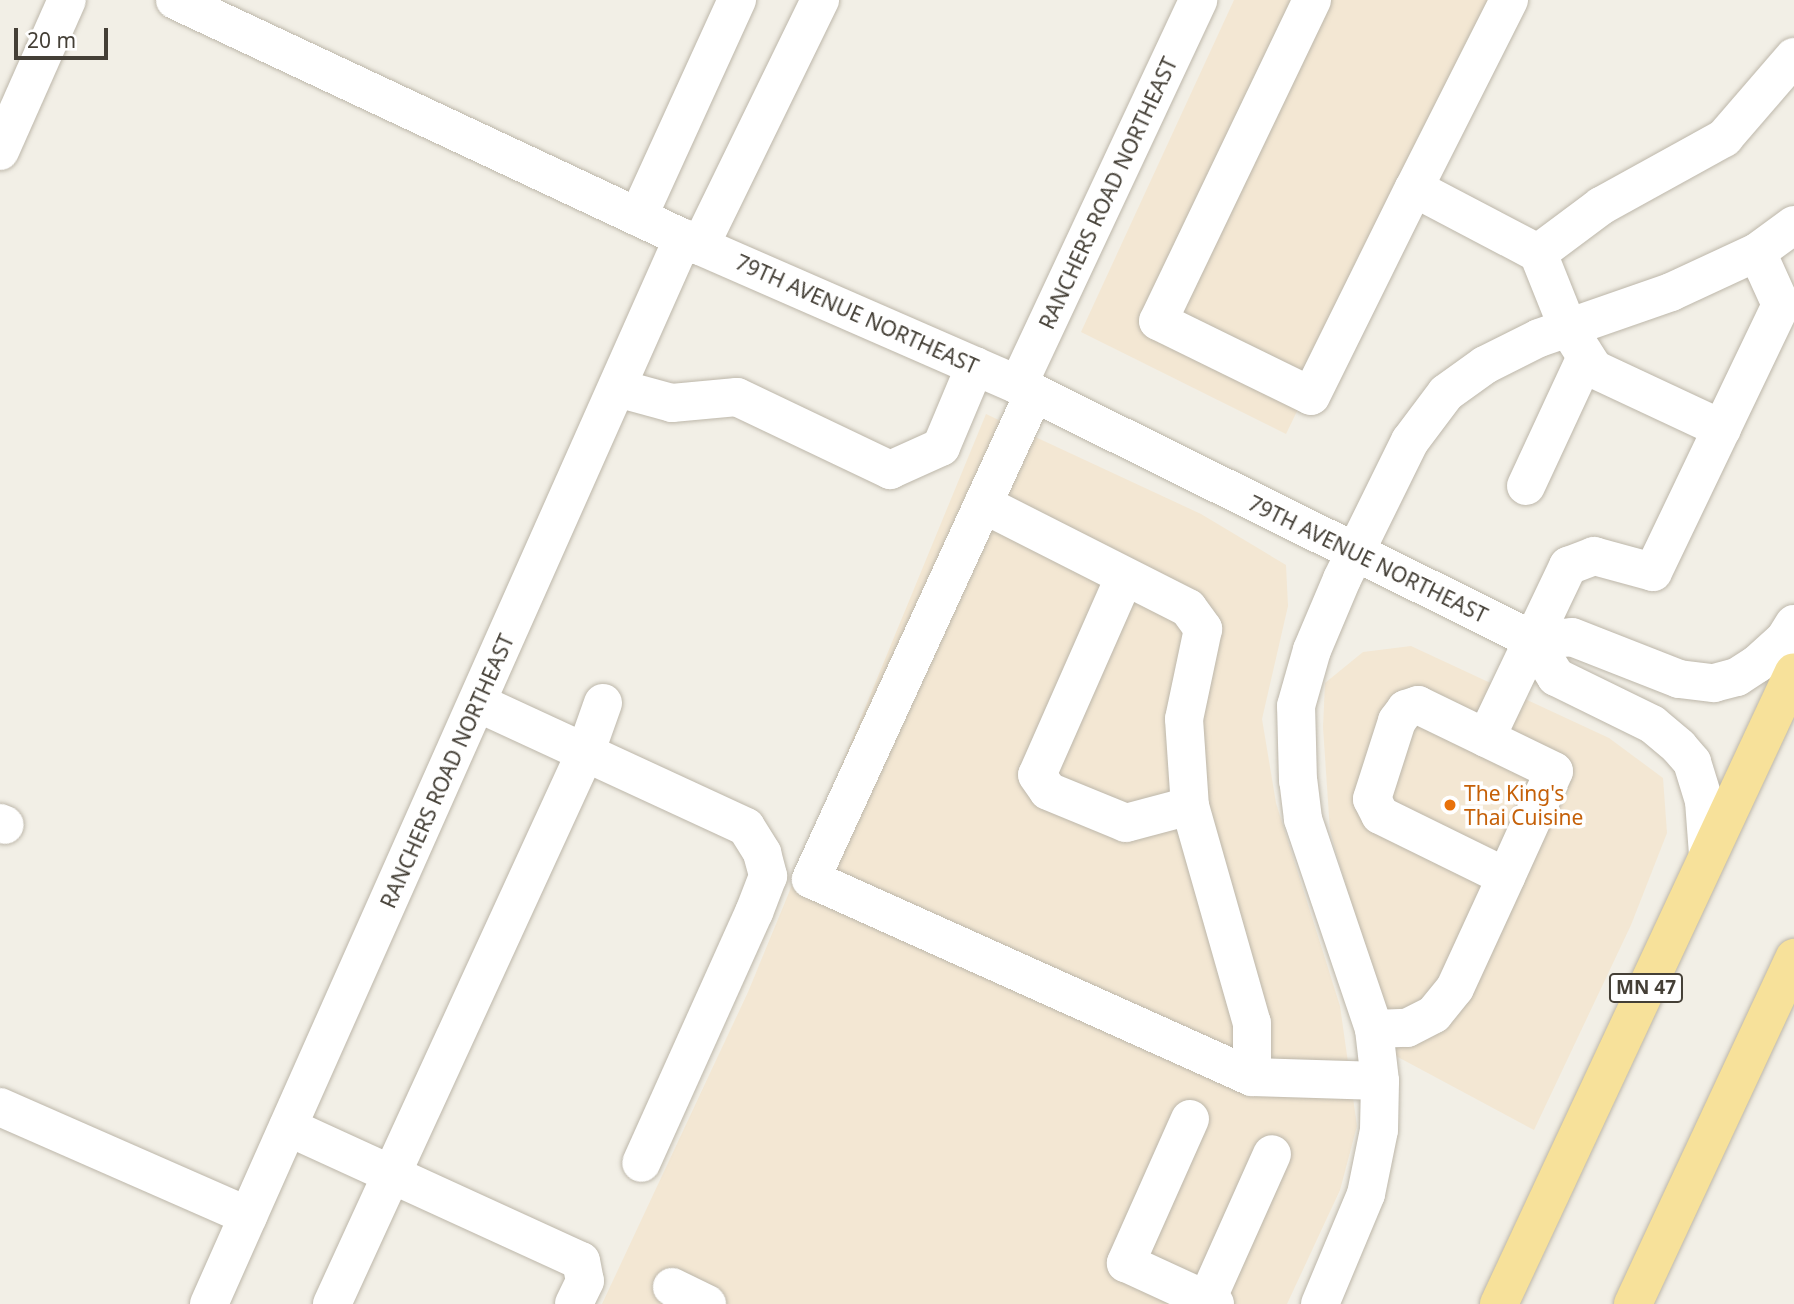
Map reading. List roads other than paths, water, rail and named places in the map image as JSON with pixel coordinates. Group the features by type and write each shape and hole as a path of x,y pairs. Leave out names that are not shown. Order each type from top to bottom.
{"main road":[{"name":"MN 47","path":"1499,1304 1794,672"},
{"path":"1633,1304 1794,958"}],"street":[{"path":"0,151 67,0"},
{"name":"79TH AVENUE NORTHEAST","path":"175,0 692,242 1026,389 1533,640"},
{"path":"638,217 737,0"},
{"name":"RANCHERS ROAD NORTHEAST","path":"209,1304 617,387 820,0"},
{"name":"RANCHERS ROAD NORTHEAST","path":"1198,0 1026,389 983,504 811,879 1252,1076"},
{"path":"1311,0 1158,321 1311,396 1509,0"},
{"path":"1538,253 1601,206 1724,138 1794,57"},
{"path":"1414,188 1538,253 1577,342 1594,369 1722,429"},
{"path":"1320,1304 1366,1194 1379,1129 1380,1081 1374,1029 1303,819 1295,743 1296,706 1312,650 1354,552 1410,441 1446,393 1485,365 1577,342 1671,292 1757,252 1794,225"},
{"path":"1486,738 1568,566 1594,556 1653,572 1782,305 1757,252"},
{"path":"1526,486 1577,342"},
{"path":"617,387 673,403 737,397 890,470 941,447 975,366"},
{"path":"983,504 1124,578 1188,608 1203,629 1184,719 1190,806 1252,1023 1252,1076 1380,1081"},
{"path":"1124,578 1037,775 1048,791 1126,823 1190,806"},
{"path":"1533,640 1572,636 1679,680 1714,683 1737,677 1758,664 1784,640 1794,624"},
{"path":"1533,640 1556,677 1652,724 1692,762 1704,801 1708,854"},
{"path":"478,703 746,827 762,853 768,876 641,1163"},
{"path":"332,1304 586,751 603,703"},
{"path":"1374,1029 1407,1028 1434,1013 1455,988 1506,877 1554,771 1418,705 1406,709 1397,721 1372,799 1380,815 1506,877"},
{"path":"0,1107 248,1216"},
{"path":"1190,1119 1126,1263 1209,1303 1272,1154"},
{"path":"288,1127 581,1261 585,1281 574,1304"},
{"path":"672,1287 707,1304"}],"place":[{"name":"The King's Thai Cuisine","path":"1450,805"}]}
